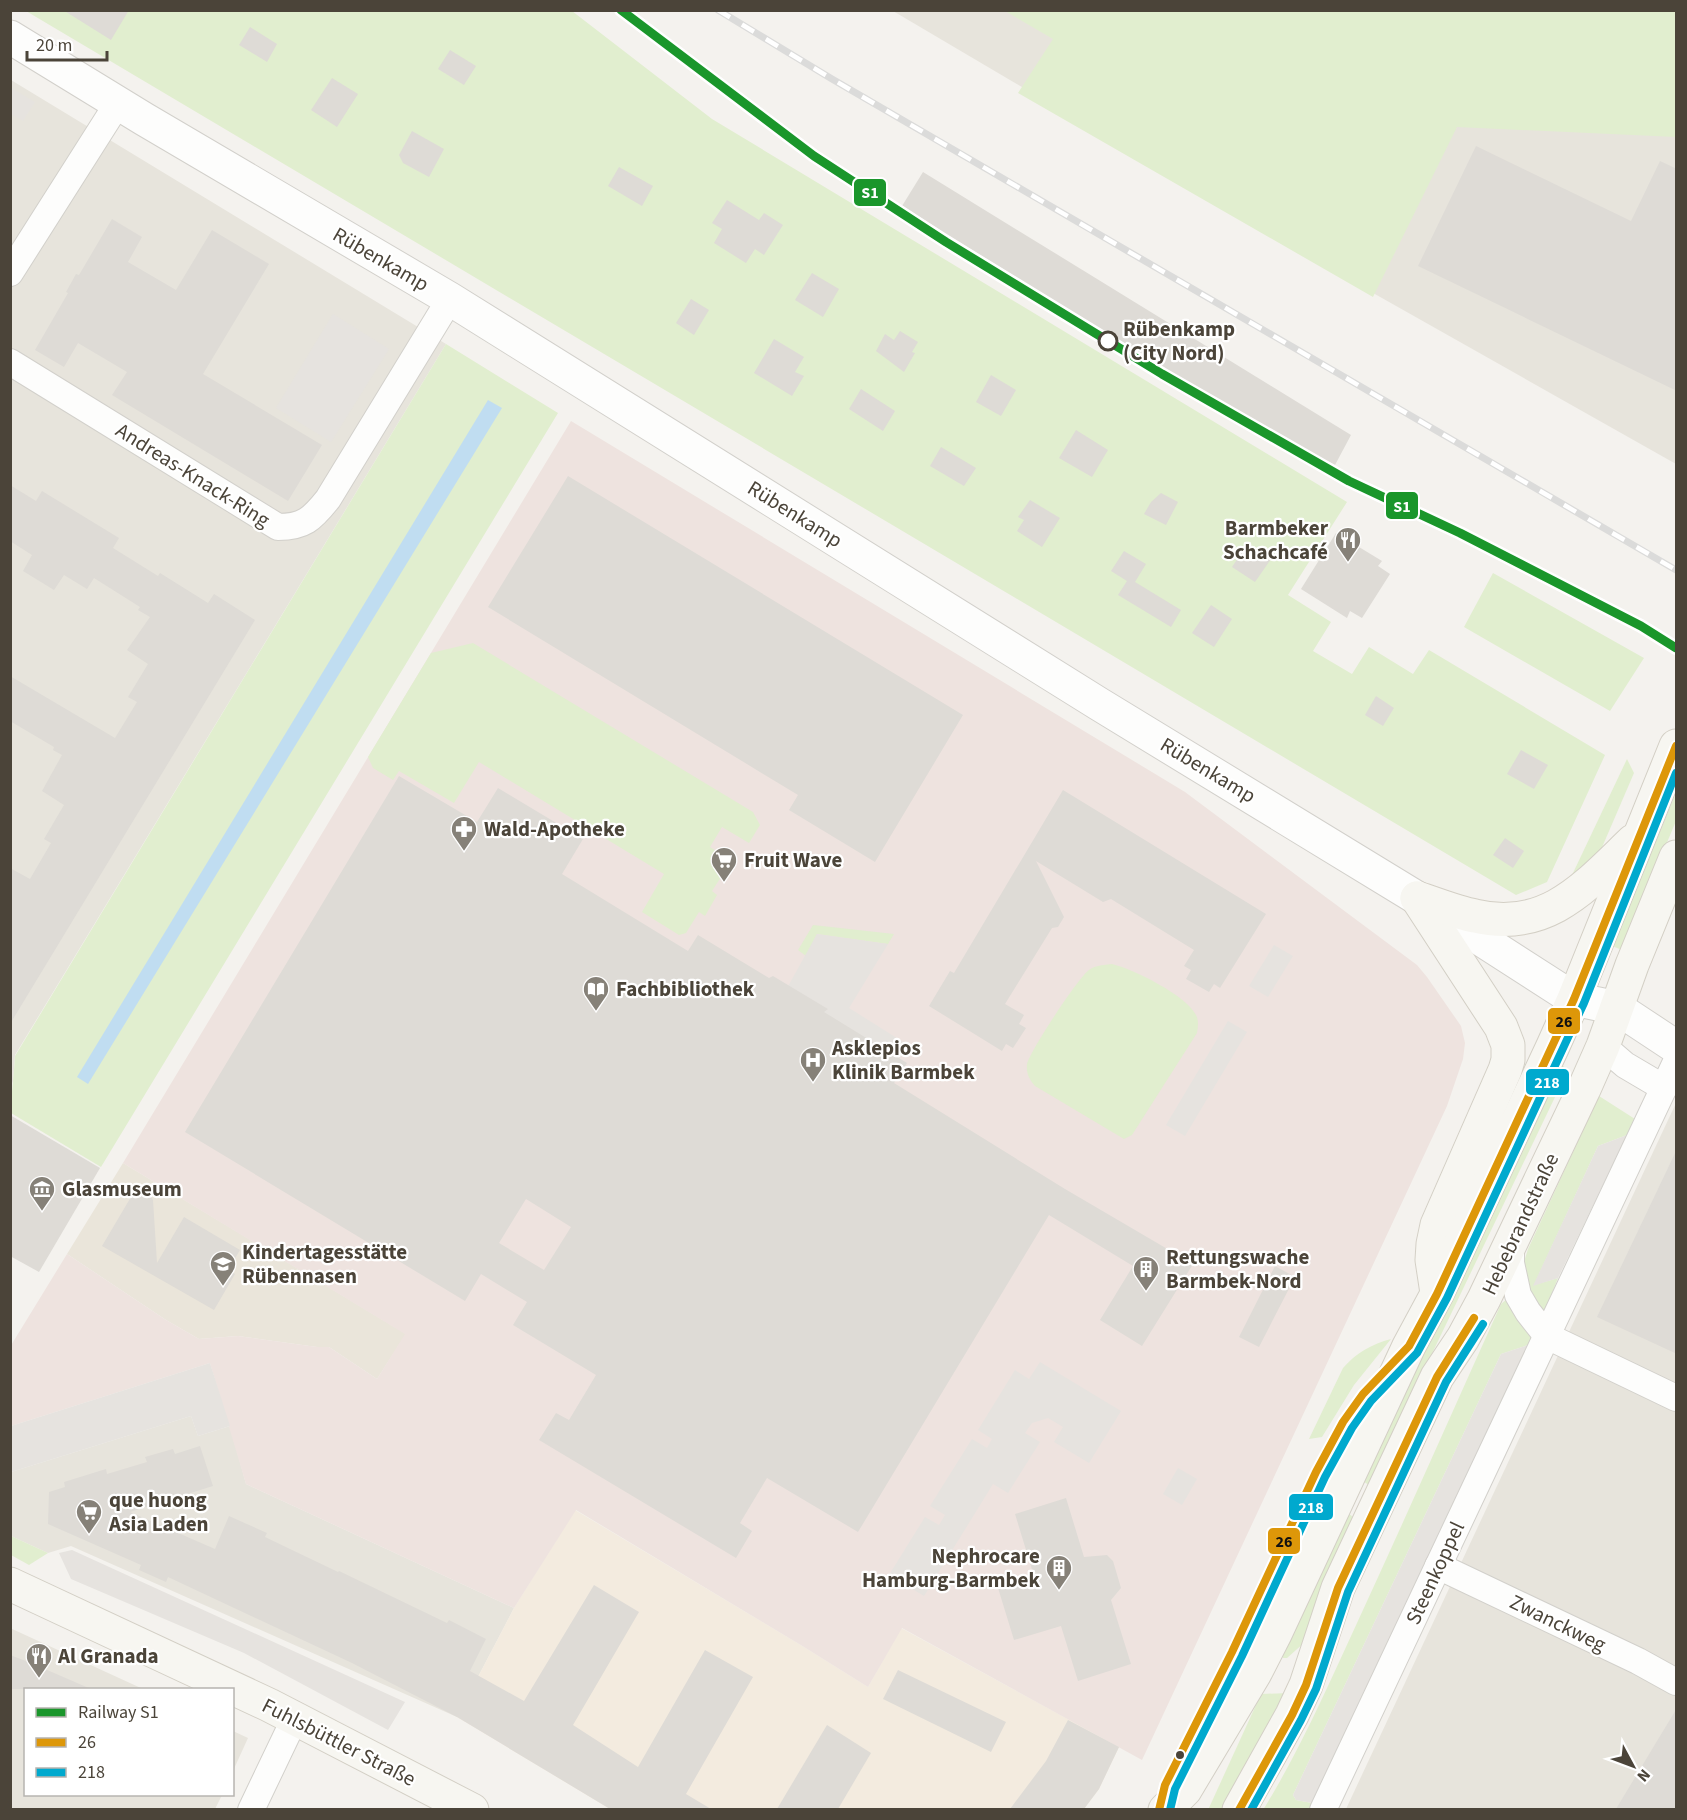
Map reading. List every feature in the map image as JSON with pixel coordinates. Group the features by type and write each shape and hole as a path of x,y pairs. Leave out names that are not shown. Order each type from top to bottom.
{"main road":[{"path":"1165,1809 1185,1790 1256,1673 1409,1346 1437,1294 1574,999 1677,746"},
{"path":"1418,898 1476,916 1505,920 1535,915 1574,896 1641,834"},
{"name":"Hebebrandstraße","path":"1239,1809 1275,1747 1301,1695 1319,1650 1338,1588 1432,1388 1479,1309 1603,1046 1632,965 1677,857"},
{"path":"1418,898 1496,1016 1506,1037 1509,1052 1505,1070 1437,1225 1432,1260 1437,1294"},
{"name":"Fuhlsbüttler Straße","path":"10,1584 232,1688"},
{"name":"Fuhlsbüttler Straße","path":"234,1689 296,1718 472,1809"}],"street":[{"name":"Rübenkamp","path":"10,37 450,298 1106,708 1418,898 1574,999 1617,1008 1677,1047"},
{"path":"10,273 118,103"},
{"name":"Andreas-Knack-Ring","path":"10,362 278,527 296,527 314,516 328,499 450,298"},
{"name":"Rübenkamp","path":"1574,999 1603,1046 1625,1065 1664,1088"},
{"name":"Steenkoppel","path":"1328,1808 1438,1566 1677,1062"},
{"path":"1511,1243 1511,1263 1518,1295 1547,1336 1677,1398"},
{"name":"Zwanckweg","path":"1438,1566 1638,1661 1677,1682"},
{"path":"251,1809 296,1718"}],"shaded area":[{"path":"893,11 1676,11 1676,464 1327,267"},
{"path":"11,80 446,344 15,1055 11,1086"},
{"path":"10,87 35,102 23,121 11,114"},
{"path":"333,314 389,349 331,442 276,408"},
{"name":"Asklepios Klinik Barmbek","path":"571,421 1185,792 1417,965 1461,1026 1465,1043 1463,1059 1447,1106 1142,1760 902,1628 868,1687 576,1510 514,1608 246,1484 210,1363 11,1426 10,1347 67,1254 166,1320 199,1339 238,1336 329,1347 377,1379 405,1334 123,1163"},
{"path":"817,934 888,944 849,1008 908,1045 886,1078 775,1010"},
{"path":"1274,945 1293,956 1268,997 1249,986"},
{"path":"1228,1021 1247,1032 1185,1136 1166,1125"},
{"path":"1676,1103 1676,1809 1346,1809"},
{"path":"1627,1135 1558,1278 1533,1286 1598,1146"},
{"name":"Kindertagesstätte Rübennasen","path":"123,1163 406,1334 377,1379 329,1347 238,1336 199,1339 166,1320 67,1254"},
{"path":"1528,1345 1312,1803 1296,1800 1293,1795 1501,1354"},
{"path":"1040,1362 1121,1411 1089,1463 1054,1442 1063,1427 1048,1418 1032,1423 1025,1433 1040,1442 1008,1493 993,1484 924,1596 889,1575 925,1517 939,1525 945,1515 930,1506 972,1439 987,1448 992,1439 978,1430 1015,1370 1029,1379"},
{"path":"210,1363 230,1426 198,1436 191,1416 11,1472 11,1426"},
{"path":"191,1416 198,1436 230,1426 246,1484 514,1608 457,1717 71,1546 48,1553 11,1536 11,1472"},
{"path":"1178,1468 1197,1479 1182,1505 1163,1494"},
{"path":"575,1510 868,1687 901,1628 1119,1747 1099,1789 1084,1809 610,1809 457,1717 514,1608"},
{"path":"72,1550 405,1702 388,1730 244,1653 71,1579 59,1553"},
{"path":"10,1628 141,1688 24,1688 24,1796 222,1796 215,1809 11,1809"},
{"path":"234,1731 248,1738 234,1769"}],"green space":[{"path":"26,11 572,11 712,119 1347,502 1288,595 1331,622 1313,651 1352,674 1369,647 1413,674 1429,650 1605,755 1547,882 1516,895"},
{"path":"1005,11 1676,11 1676,137 1457,127 1373,297 1018,93 1053,39"},
{"path":"446,344 558,413 101,1167 11,1113 15,1056"},
{"path":"1493,573 1644,658 1610,711 1464,627"},
{"path":"473,643 753,812 760,825 749,843 722,827 710,847 736,864 730,874 725,871 712,891 717,895 705,916 699,912 686,933 679,935 642,912 664,874 479,762 454,803 399,771 393,780 373,768 368,757 431,653"},
{"path":"1627,759 1634,773 1597,859 1564,892"},
{"path":"1676,793 1676,821 1622,950 1612,946"},
{"path":"813,925 894,934 888,944 817,934 806,956 798,950"},
{"path":"1112,964 1133,971 1171,991 1190,1007 1198,1022 1197,1033 1132,1135 1124,1139 1035,1086 1027,1070 1027,1064 1036,1045 1083,976 1094,967"},
{"path":"1561,1064 1568,1070 1369,1485 1361,1480"},
{"path":"1599,1096 1635,1119 1627,1135 1598,1146 1534,1285 1558,1278 1546,1308 1542,1311 1531,1298 1523,1265 1528,1249"},
{"path":"1508,1298 1532,1337 1528,1345 1501,1354 1293,1795 1296,1800 1312,1803 1310,1809 1263,1810 1313,1718 1501,1304"},
{"path":"1391,1339 1354,1385 1322,1437 1309,1439 1343,1368 1365,1350"},
{"path":"1366,1401 1337,1466 1332,1465 1331,1461"},
{"path":"1319,1489 1324,1491 1250,1651 1247,1649 1247,1642"},
{"path":"1347,1512 1354,1518 1305,1642 1287,1658 1283,1658 1282,1653"},
{"path":"11,1536 48,1553 29,1565 11,1555"},
{"path":"1228,1672 1235,1677 1168,1795"},
{"path":"1289,1693 1223,1809 1208,1810 1261,1694"}],"water":[{"path":"488,400 502,408 88,1084 77,1077"}],"building":[{"path":"63,10 129,10 111,40"},
{"path":"250,27 277,44 267,62 239,45"},
{"path":"450,50 476,66 464,85 438,69"},
{"path":"332,78 358,94 337,127 311,110"},
{"path":"412,131 444,149 429,177 403,163 399,155"},
{"path":"1476,146 1631,221 1660,161 1677,169 1677,391 1418,266"},
{"path":"619,167 653,186 642,206 608,186"},
{"path":"923,172 1351,435 1335,465 1277,435 1118,341 902,206"},
{"path":"727,200 759,220 764,213 783,225 764,255 755,249 746,263 714,243 722,229 712,223"},
{"path":"112,219 142,237 128,262 176,290 212,230 269,264 203,374 322,445 288,501 112,395 127,372 78,343 64,367 35,350 68,293 66,292 76,274 79,275"},
{"path":"812,273 839,289 823,317 795,300"},
{"path":"691,299 709,310 694,335 676,323"},
{"path":"900,331 918,342 912,352 915,353 904,372 876,351 885,334 894,340"},
{"path":"774,339 804,357 795,372 804,376 792,396 754,373"},
{"path":"991,375 1016,390 1001,416 976,402"},
{"path":"861,389 895,411 883,431 849,409"},
{"path":"1076,430 1108,450 1092,477 1059,458"},
{"path":"941,447 976,468 964,486 930,466"},
{"path":"568,476 963,715 875,862 789,810 798,795 488,607"},
{"path":"10,485 36,501 42,491 119,538 113,548 158,576 160,573 208,603 214,594 255,620 10,1024 10,868 30,879 51,843 44,839 64,805 42,791 62,755 53,750 54,747 10,721 10,676 115,738 137,702 128,697 148,664 127,650 150,617 138,610 140,607 94,578 87,589 64,575 54,590 23,571 32,555 10,541"},
{"path":"1161,493 1178,502 1166,525 1144,514 1151,502"},
{"path":"1030,500 1060,518 1042,547 1017,531 1024,520 1018,517"},
{"name":"Barmbeker Schachcafé","path":"1336,533 1382,561 1378,566 1390,574 1362,618 1350,611 1347,618 1301,589"},
{"path":"1248,543 1271,559 1255,582 1232,567"},
{"path":"1124,551 1146,564 1135,582 1181,610 1171,627 1118,595 1127,581 1111,571"},
{"path":"1211,605 1232,619 1214,647 1192,633"},
{"path":"1376,696 1394,708 1383,726 1365,715"},
{"path":"1521,750 1548,765 1534,789 1507,774"},
{"path":"399,776 477,822 498,788 583,839 562,874 688,951 698,935 769,978 773,976 828,1009 824,1012 907,1063 894,1083 1065,1189 1193,1264 1142,1346 1100,1320 1133,1266 1049,1215 858,1532 767,1478 740,1523 752,1531 736,1558 539,1440 556,1413 569,1420 596,1375 513,1325 527,1302 481,1274 465,1301 185,1132","holes":["526,1199 571,1227 544,1270 499,1243"]},
{"path":"1063,790 1266,914 1220,988 1214,984 1209,992 1186,979 1191,970 1184,966 1194,950 1111,899 1103,902 1036,861 1064,917 1058,927 1052,928 1005,1004 1024,1015 1019,1024 1026,1028 1013,1048 1006,1044 1002,1051 929,1006 950,971 954,973"},
{"path":"1505,838 1524,851 1513,868 1493,855"},
{"name":"Glasmuseum","path":"10,1115 100,1168 39,1272 10,1256"},
{"path":"1677,1149 1677,1354 1597,1317"},
{"path":"138,1191 148,1192 153,1200 157,1263 184,1217 240,1250 228,1270 235,1274 214,1310 102,1246 131,1197"},
{"path":"1275,1266 1295,1277 1259,1347 1239,1337"},
{"path":"200,1446 213,1486 130,1512 215,1549 229,1516 267,1533 265,1537 338,1572 447,1623 449,1620 486,1639 470,1671 524,1701 594,1585 639,1612 573,1725 638,1767 705,1650 753,1677 686,1794 711,1809 610,1809 457,1717 352,1663 168,1577 166,1582 139,1570 141,1565 48,1524 49,1492 65,1487 64,1482 106,1469 107,1474 147,1462 145,1457 173,1449 175,1454"},
{"name":"Nephrocare Hamburg-Barmbek","path":"1066,1498 1084,1557 1107,1555 1113,1561 1121,1588 1111,1600 1131,1664 1078,1681 1061,1626 1014,1640 998,1588 1034,1576 1015,1514"},
{"path":"10,1655 89,1688 24,1688 10,1689"},
{"path":"898,1670 1006,1722 991,1752 883,1699"},
{"path":"1677,1708 1677,1809 1616,1809"},
{"path":"1068,1720 1119,1747 1099,1789 1084,1809 1010,1809 1046,1761"},
{"path":"827,1725 871,1753 838,1809 777,1809"}],"railway":[{"path":"718,10 832,79 1676,570"}],"rail line":[{"name":"S1","path":"621,10 814,156 946,242 1162,374 1349,481 1460,533 1641,626 1676,648"}],"transit line":[{"name":"26","path":"1159,1810 1165,1785 1232,1652 1316,1472 1343,1422 1363,1394 1409,1346 1437,1294 1574,999 1676,746"},
{"name":"218","path":"1170,1810 1175,1789 1242,1656 1325,1477 1352,1428 1371,1401 1417,1353 1447,1298 1584,1003 1676,773"},
{"name":"26","path":"1239,1810 1292,1715 1306,1685 1338,1588 1437,1377 1474,1318"},
{"name":"218","path":"1251,1810 1316,1689 1348,1592 1446,1382 1483,1324"}],"place":[{"name":"Rübenkamp (City Nord)","path":"1108,341"},
{"name":"Barmbeker Schachcafé","path":"1348,563"},
{"name":"Wald-Apotheke","path":"464,852"},
{"name":"Fruit Wave","path":"724,883"},
{"name":"Fachbibliothek","path":"596,1012"},
{"name":"Asklepios Klinik Barmbek","path":"813,1083"},
{"name":"Glasmuseum","path":"42,1212"},
{"name":"Kindertagesstätte Rübennasen","path":"223,1287"},
{"name":"Rettungswache Barmbek-Nord","path":"1146,1292"},
{"name":"que huong Asia Laden","path":"89,1535"},
{"name":"Nephrocare Hamburg-Barmbek","path":"1059,1591"},
{"name":"Al Granada","path":"39,1679"}]}
